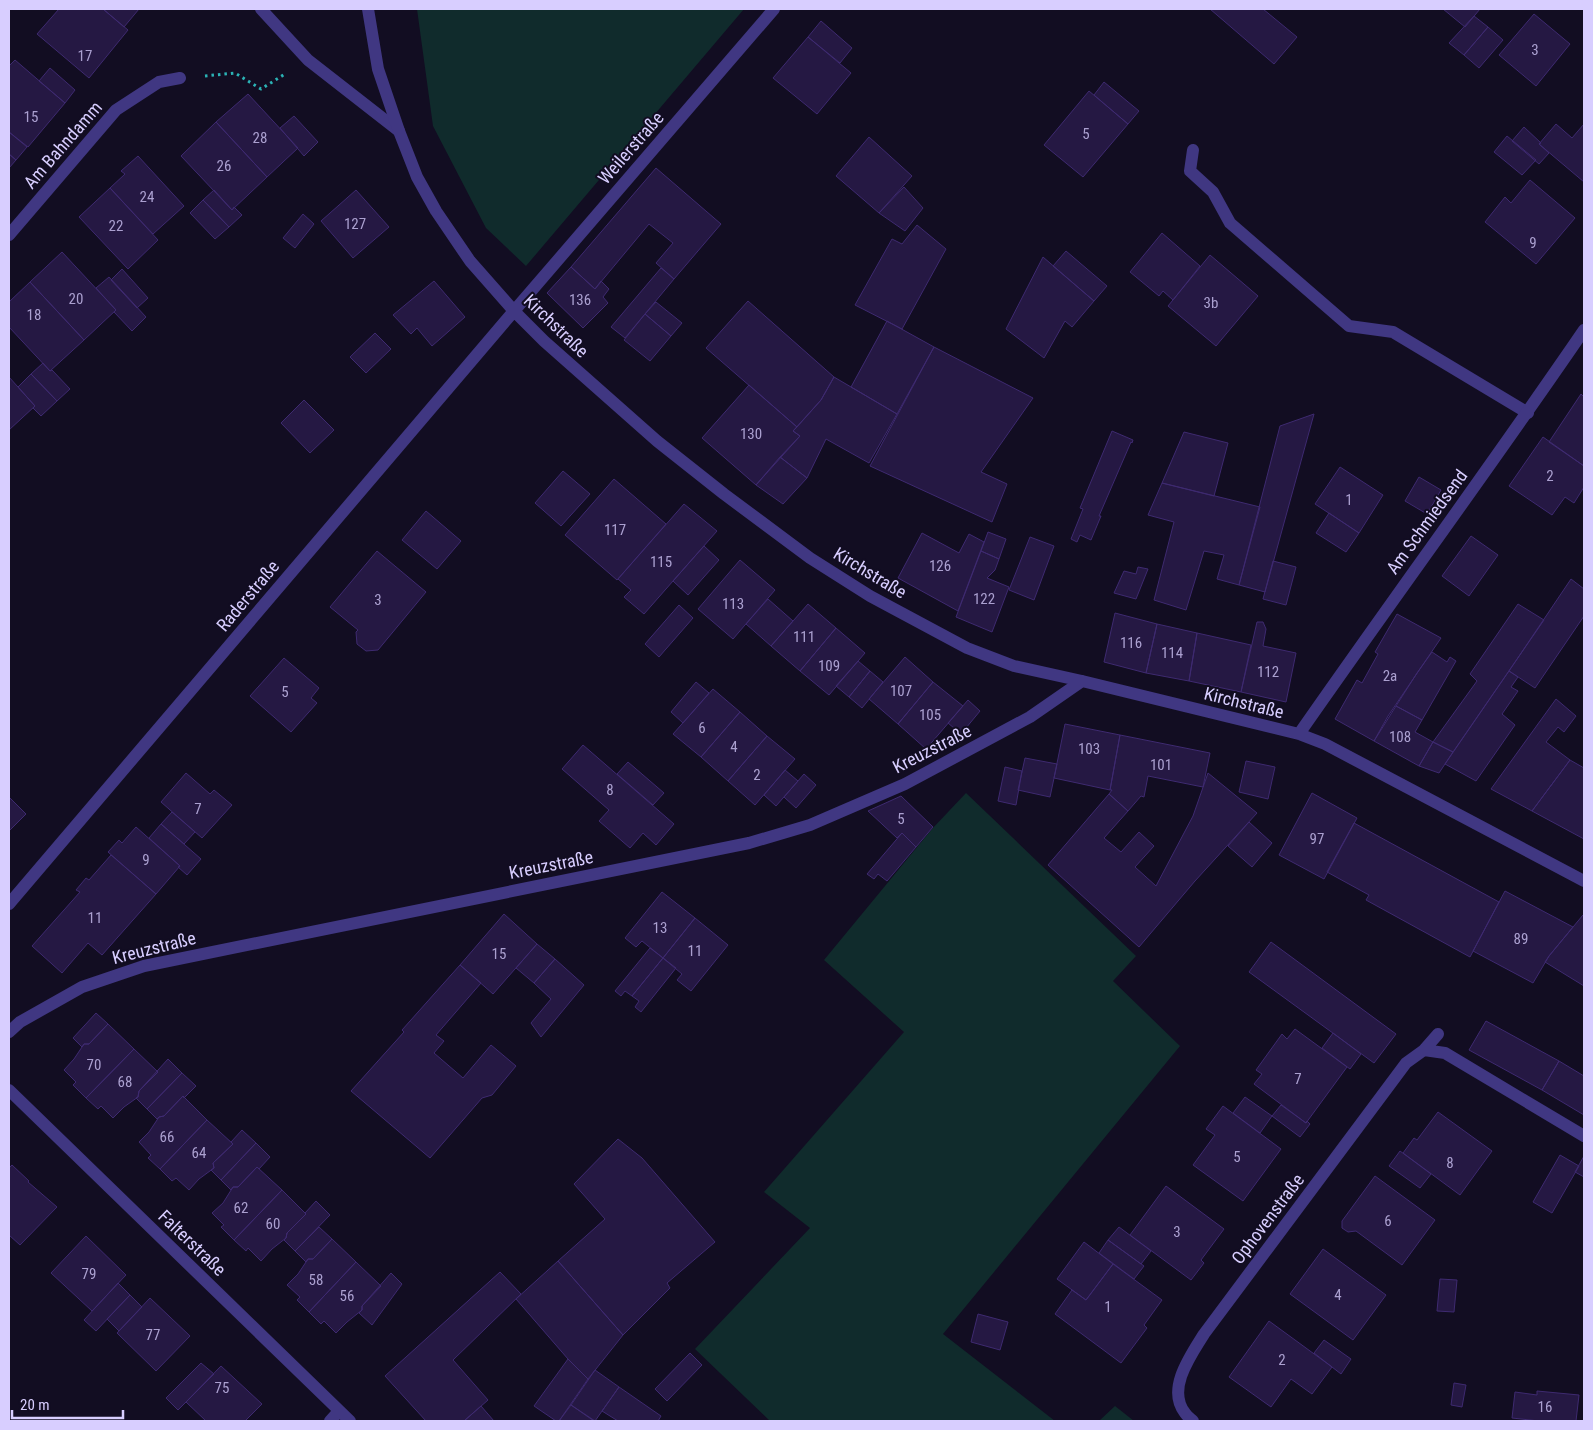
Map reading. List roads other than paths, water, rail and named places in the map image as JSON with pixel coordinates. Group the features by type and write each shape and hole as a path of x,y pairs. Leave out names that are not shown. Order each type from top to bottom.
{"street":[{"path":"261,9 308,60 399,130"},
{"name":"Kirchstraße","path":"368,9 378,69 416,177 436,211 470,261 514,310 551,347 657,442 810,558 870,596 967,648 1014,666 1299,734 1325,744 1584,881"},
{"name":"Weilerstraße","path":"514,310 774,9"},
{"name":"Am Bahndamm","path":"9,236 116,110 160,82 180,78"},
{"path":"1193,150 1190,171 1213,192 1230,223 1349,326 1393,332 1528,413"},
{"name":"Raderstraße","path":"9,904 514,310"},
{"name":"Am Schmiedsend","path":"1299,734 1394,598 1528,413 1584,330"},
{"name":"Kreuzstraße","path":"9,1032 20,1022 82,987 144,966 750,843 810,824 913,779 1030,717 1082,681"},
{"name":"Ophovenstraße","path":"1193,1421 1184,1413 1177,1393 1185,1365 1204,1334 1406,1063 1424,1050 1438,1034"},
{"path":"1424,1050 1445,1053 1584,1136"},
{"name":"Falterstraße","path":"9,1090 350,1421"},
{"path":"330,1421 339,1411"}]}
